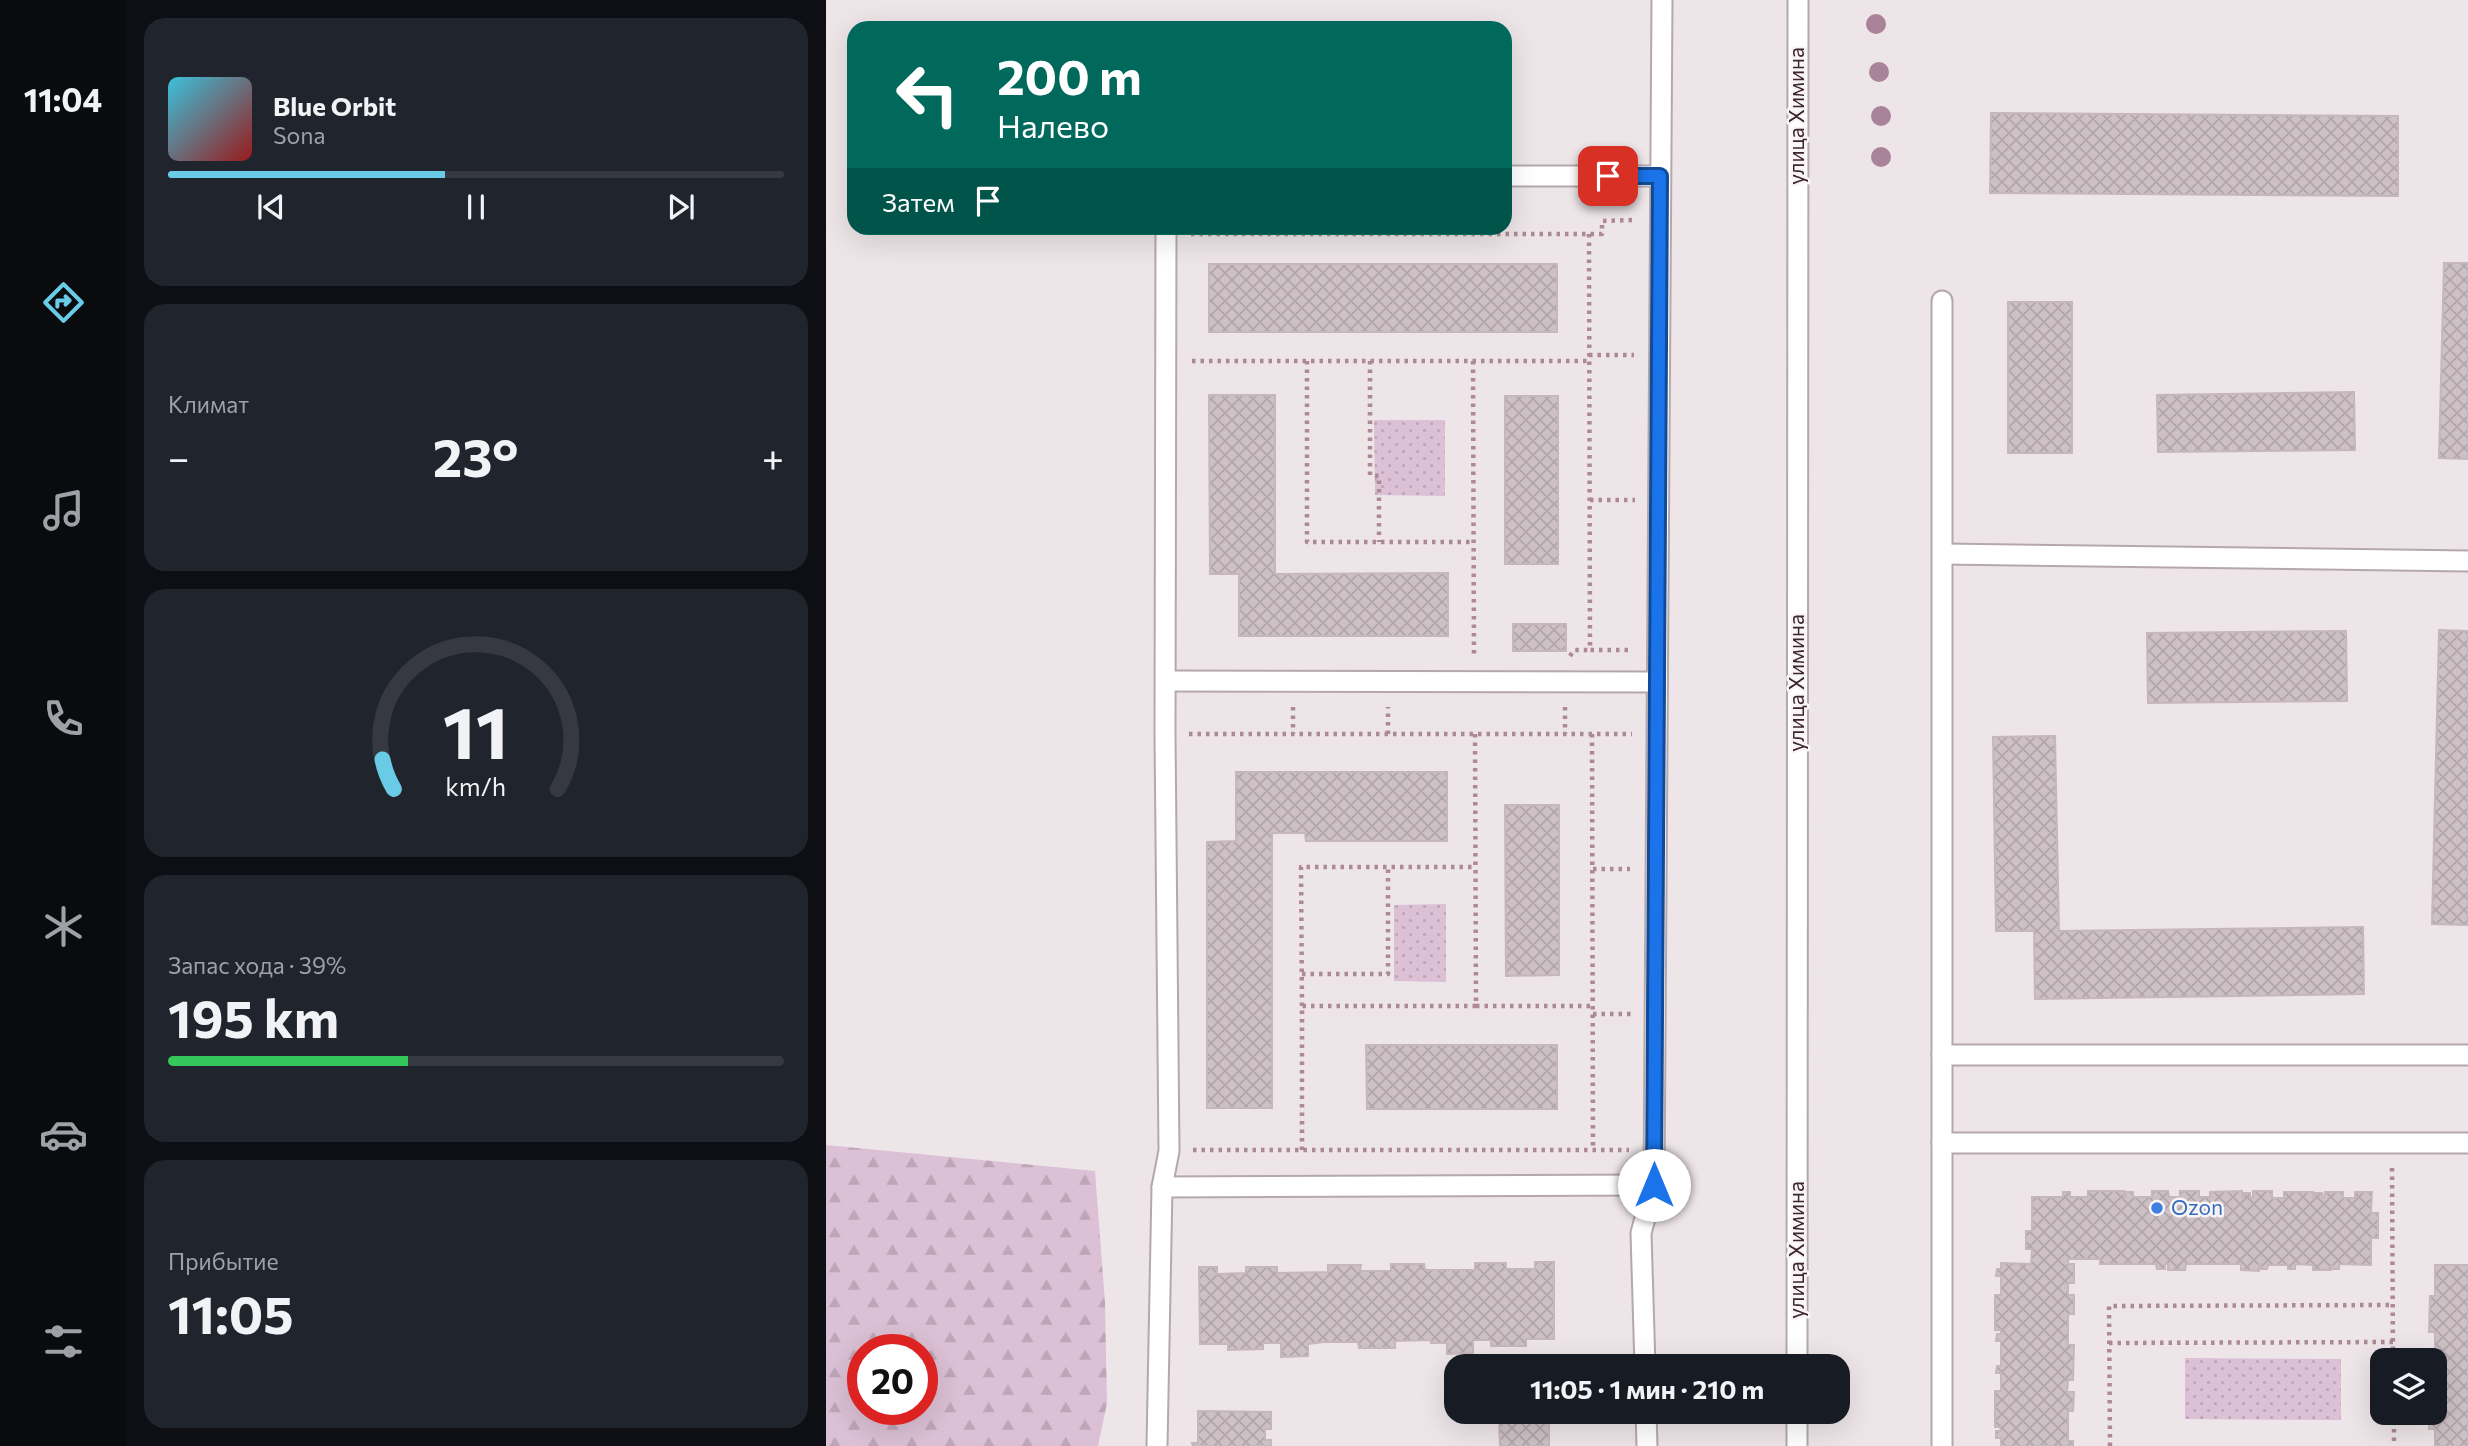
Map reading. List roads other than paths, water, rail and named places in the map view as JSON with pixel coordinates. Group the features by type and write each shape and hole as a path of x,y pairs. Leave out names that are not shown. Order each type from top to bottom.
{"street":[{"path":"1645,1354 1641,1233 1654,1185 1662,0"},
{"name":"улица Химина","path":"1797,1354 1798,0"},
{"path":"1512,176 1660,176"},
{"path":"1157,1446 1163,1187 1169,1151 1166,235"},
{"path":"1942,301 1942,1446"},
{"path":"1942,554 2468,561"},
{"path":"1166,681 1657,682"},
{"path":"1942,1055 2468,1055"},
{"path":"1942,1143 2468,1143"},
{"path":"1163,1187 1654,1185"},
{"path":"1646,1424 1647,1446"},
{"path":"1797,1424 1797,1446"}],"place":[{"name":"Ozon","path":"2157,1208"}]}
